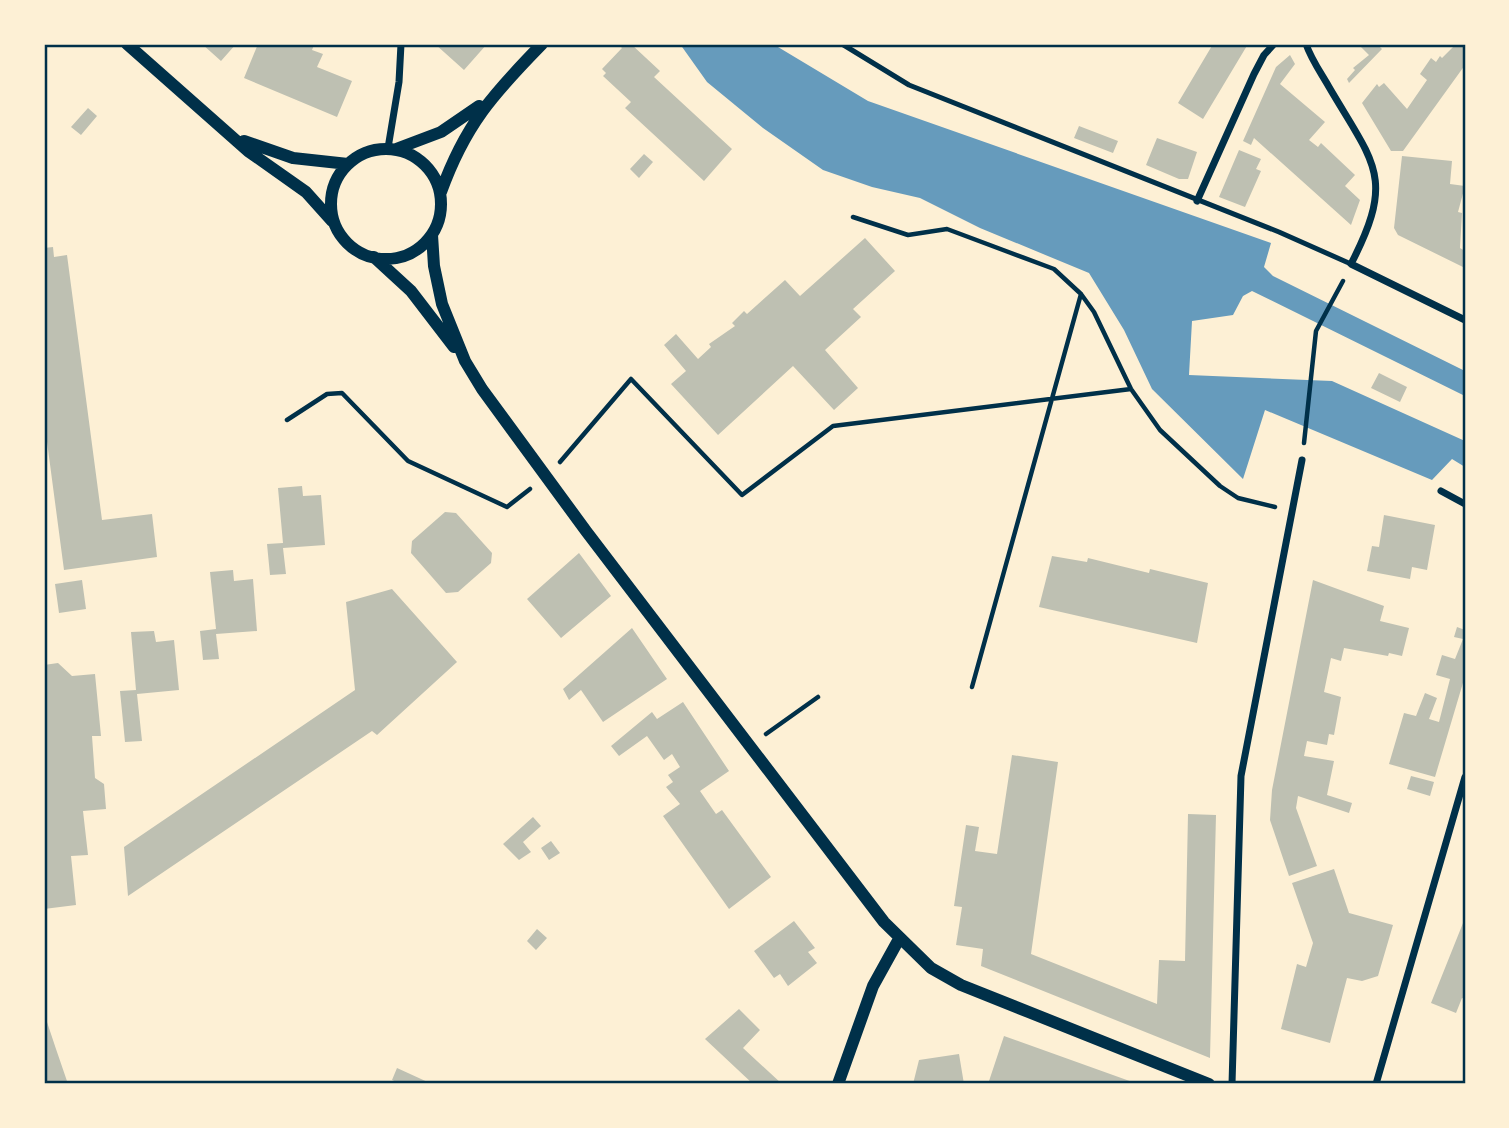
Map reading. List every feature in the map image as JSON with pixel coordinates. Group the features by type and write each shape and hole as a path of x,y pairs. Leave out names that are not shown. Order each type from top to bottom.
{"street":[{"path":"127,44 261,161 306,192 336,225 348,244 374,257 411,291 465,361 545,477 868,903 899,939 931,968 970,990 1209,1084"},
{"path":"392,149 401,44"},
{"path":"440,192 462,140 488,100 542,44"},
{"path":"1197,201 1254,74 1264,55 1274,44"},
{"path":"1306,44 1375,170 1377,199 1365,236 1350,264 1465,320"},
{"path":"336,225 332,197 335,182 348,164 366,152 392,149 441,132 488,100"},
{"path":"231,135 284,156 348,164"},
{"path":"392,149 422,161 436,178 441,214 432,235 433,265 442,304 465,361"},
{"path":"374,257 396,258 410,254 432,235"},
{"path":"1232,1084 1241,776 1302,460"},
{"path":"1441,491 1465,504"},
{"path":"1376,1084 1465,777"},
{"path":"838,1084 873,986 899,939"}],"lane":[{"path":"842,44 909,85 1350,264"}],"path":[{"path":"853,217 908,235 947,229 1054,269 1081,294 1105,333 1131,389 1160,430 1220,486 1238,498 1292,512"},
{"path":"972,687 1081,294"},
{"path":"1306,430 1316,331 1335,296"},
{"path":"287,420 327,394 342,393 349,397 408,461 507,506 545,477 631,379 742,495 833,426 1131,389"},
{"path":"748,746 818,697"}],"water":[{"path":"680,44 773,44 868,101 1271,243 1264,267 1273,276 1465,371 1465,396 1252,291 1243,296 1233,315 1192,321 1189,375 1332,381 1465,441 1465,467 1452,459 1432,480 1265,410 1243,479 1152,389 1124,330 1089,273 980,228 920,198 872,187 823,170 763,128 707,82"}],"building":[{"path":"202,44 236,44 221,61"},
{"path":"258,44 314,45 312,50 323,54 317,67 352,81 337,117 244,78"},
{"path":"435,44 487,44 464,70"},
{"path":"618,44 631,44 660,71 654,77 732,149 704,181 625,108 631,102 603,76 606,73 602,69 622,48"},
{"path":"1213,44 1248,44 1203,119 1178,103"},
{"path":"1358,44 1377,44 1382,49 1349,83 1347,79 1355,70 1353,68 1369,55"},
{"path":"1456,44 1465,44 1465,65 1403,151 1391,151 1362,103 1377,84 1379,87 1384,83 1407,109 1427,80 1420,74 1431,58 1436,62"},
{"path":"1290,55 1295,64 1280,84 1325,122 1309,140 1318,147 1321,143 1355,175 1345,186 1360,200 1351,225 1254,138 1251,145 1243,141 1276,67"},
{"path":"88,108 97,116 81,135 71,127"},
{"path":"1079,126 1118,141 1113,153 1074,138"},
{"path":"1157,138 1197,152 1188,179 1179,179 1146,165"},
{"path":"1239,150 1261,159 1256,169 1261,171 1245,207 1219,197"},
{"path":"644,154 653,162 639,178 630,169"},
{"path":"1402,156 1452,161 1450,184 1465,186 1458,212 1462,213 1460,248 1465,251 1465,268 1398,235 1394,228"},
{"path":"865,238 895,271 853,309 861,317 825,350 858,388 834,410 793,366 718,435 671,384 686,371 664,345 676,334 698,359 711,347 709,344 735,326 732,323 744,311 747,314 785,280 800,296"},
{"path":"53,247 54,257 67,255 102,520 152,514 157,557 64,570 44,419 44,248"},
{"path":"1379,373 1407,387 1400,402 1371,388"},
{"path":"302,486 303,496 321,495 325,545 283,548 286,574 270,575 267,544 283,543 278,488"},
{"path":"445,512 456,513 492,553 491,563 458,592 446,593 411,553 412,541"},
{"path":"1384,515 1435,525 1427,570 1412,567 1410,579 1367,571 1372,546 1379,547"},
{"path":"579,553 611,596 561,638 527,599"},
{"path":"1052,556 1087,562 1088,558 1149,573 1150,569 1208,583 1197,643 1039,607"},
{"path":"233,570 234,581 253,579 257,631 216,634 219,659 203,660 200,631 216,629 210,572"},
{"path":"82,580 86,609 59,613 55,584"},
{"path":"1313,580 1384,606 1380,621 1409,628 1402,656 1344,648 1341,661 1331,658 1324,692 1341,697 1334,735 1329,734 1327,745 1307,741 1304,756 1334,761 1327,795 1352,803 1349,813 1298,796 1296,808 1317,866 1289,876 1270,820 1272,790"},
{"path":"392,589 457,662 377,735 372,731 128,896 124,847 355,690 346,602"},
{"path":"1457,627 1465,630 1465,676 1435,777 1389,764 1404,713 1416,716 1425,693 1437,698 1429,719 1439,722 1450,679 1436,675 1442,655 1455,659 1463,639 1454,637"},
{"path":"632,628 667,679 603,722 581,690 569,700 563,689"},
{"path":"154,631 156,642 174,640 179,690 137,694 142,741 125,742 120,691 136,690 131,632"},
{"path":"58,663 72,676 95,674 101,736 92,736 95,778 104,784 106,809 83,811 88,855 71,856 76,905 44,909 44,665"},
{"path":"683,702 729,771 700,791 716,814 722,810 771,877 729,909 663,816 680,804 666,787 673,782 668,775 680,767 672,754 664,760 647,736 619,756 611,746 652,712 657,719"},
{"path":"1012,755 1058,762 1031,954 1157,1004 1159,960 1185,961 1188,814 1216,815 1210,1058 981,966 983,949 956,945 962,907 954,906 966,825 979,827 975,851 997,854"},
{"path":"1411,776 1434,782 1430,796 1407,789"},
{"path":"533,817 541,826 523,842 531,852 519,860 503,844"},
{"path":"551,841 560,853 549,860 541,848"},
{"path":"1334,869 1349,913 1393,925 1378,976 1362,981 1347,978 1330,1043 1281,1029 1297,964 1306,967 1313,943 1292,883"},
{"path":"794,921 815,948 808,952 817,963 788,986 780,974 774,978 754,951"},
{"path":"1463,923 1465,999 1462,998 1456,1013 1431,1003"},
{"path":"537,929 547,938 536,950 527,941"},
{"path":"739,1009 760,1030 743,1048 782,1084 753,1084 705,1039"},
{"path":"44,1013 56,1049 68,1084 44,1084"},
{"path":"1004,1036 1138,1084 988,1084"},
{"path":"959,1054 964,1084 913,1084 919,1060"},
{"path":"397,1068 432,1084 401,1084 392,1080"}]}
